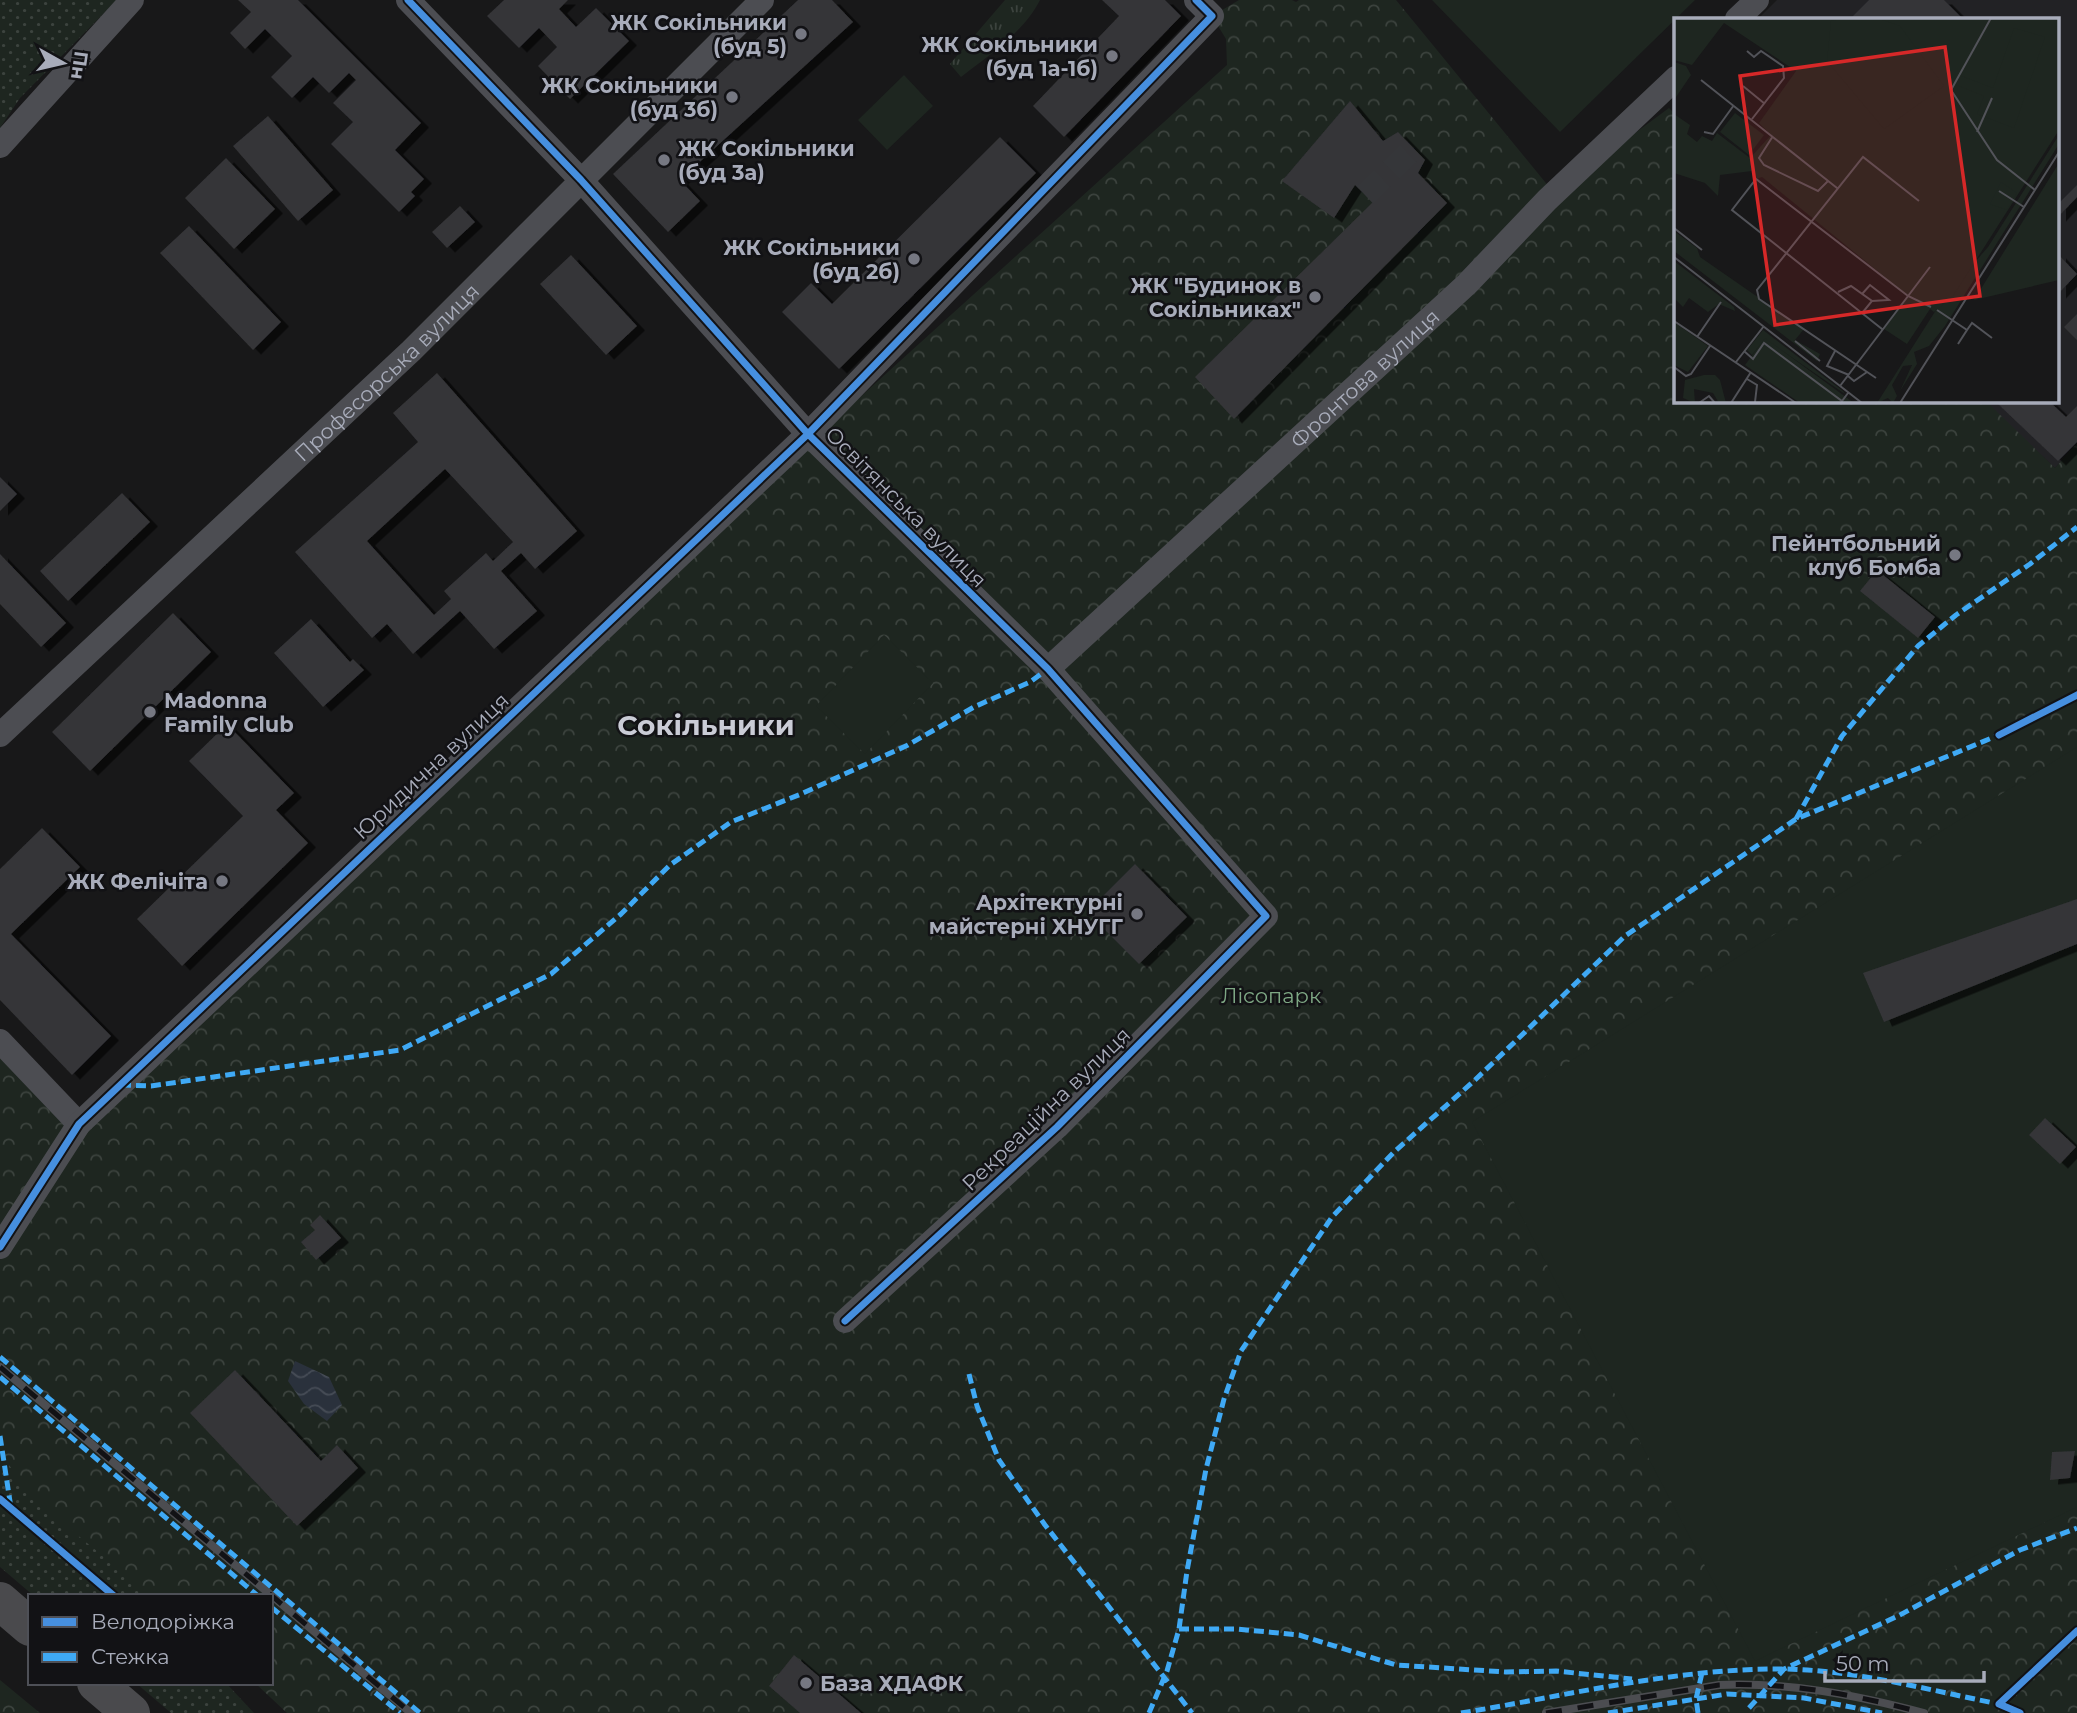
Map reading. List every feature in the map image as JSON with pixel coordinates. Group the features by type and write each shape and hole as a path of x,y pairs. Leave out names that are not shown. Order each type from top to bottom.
{"main road":[{"path":"0,1601 28,1625"},
{"path":"98,1685 131,1713"}],"street":[{"path":"0,146 132,0"},
{"name":"Освітянська вулиця","path":"408,0 581,180 808,434 1048,669 1266,916"},
{"name":"Професорська вулиця","path":"0,735 411,351 762,0"},
{"name":"Юридична вулиця","path":"0,1247 79,1124 808,434 1212,16 1196,0"},
{"path":"1738,18 1757,0"},
{"name":"Фронтова вулиця","path":"1048,669 1467,284 1547,200 1674,80"},
{"name":"Рекреаційна вулиця","path":"845,1321 1057,1127 1266,916"},
{"path":"0,1041 79,1124"}],"shaded area":[{"path":"1777,0 2077,0 2077,443 2055,468 1984,402 2060,402 2060,18 1759,18"}],"green space":[{"path":"0,0 117,0 20,98 0,128"},
{"path":"1005,0 1040,0 1015,33 961,77 950,64"},
{"name":"Лісопарк","path":"1239,0 1396,0 1554,193 1669,108 1674,113 1674,402 1987,402 2055,468 2077,443 2077,1713 287,1713 257,1685 273,1685 273,1594 150,1594 27,1494 0,1450 0,1047 79,1123 847,409 1227,65 1226,39 1212,16"},
{"path":"1432,0 1695,0 1674,18 1560,132"},
{"path":"904,75 933,106 887,150 858,120"},
{"path":"884,635 933,683 865,754 816,706"},
{"path":"2077,747 2077,1507 1755,1661 1472,1122"},
{"path":"0,1394 166,1594 32,1594 0,1567"},
{"path":"0,1680 40,1713 0,1713"},
{"path":"138,1685 228,1685 254,1713 171,1713"}],"water":[{"path":"295,1361 329,1377 342,1405 327,1421 304,1404 288,1381"}],"building":[{"path":"238,0 298,0 421,123 395,150 424,179 411,192 415,196 399,212 331,144 353,122 333,103 356,80 349,73 329,93 313,77 292,98 271,77 292,56 265,29 245,49 230,33 251,12"},
{"path":"504,0 568,0 559,9 576,27 596,8 629,41 570,99 538,66 557,47 539,28 519,48 487,16"},
{"path":"798,0 832,0 853,22 680,180 700,201 668,232 613,174"},
{"name":"ЖК Сокільники (буд 1а-1б)","path":"1102,0 1165,0 1181,16 1064,137 1033,106 1119,16"},
{"path":"1869,0 1944,0 1962,18 1851,18"},
{"name":"ЖК \"Будинок в Сокільниках\"","path":"1350,101 1383,141 1398,132 1425,160 1418,173 1447,203 1234,419 1195,377 1373,202 1355,185 1334,218 1282,181"},
{"path":"268,116 333,190 298,221 233,146"},
{"path":"1000,137 1036,173 839,369 782,312 811,283 832,304"},
{"path":"226,158 275,209 234,249 185,198"},
{"path":"2077,185 2077,197 2060,215 2060,202"},
{"path":"460,206 475,222 447,248 432,232"},
{"path":"189,226 281,322 253,350 160,253"},
{"path":"571,255 637,326 606,355 540,284"},
{"path":"2060,256 2077,274 2060,292"},
{"path":"2077,314 2077,340 2064,327"},
{"path":"437,373 577,531 535,569 521,553 501,571 537,611 494,649 460,611 413,654 387,624 372,638 295,552 418,442 393,413","holes":["445,469 513,542 493,561 486,553 444,591 451,599 434,615 367,541"]},
{"path":"2050,402 2066,417 2077,406 2077,442 2058,461 1998,404"},
{"path":"0,477 17,494 0,511"},
{"path":"122,493 150,522 68,601 40,571"},
{"path":"0,554 66,623 41,647 0,604"},
{"path":"1877,570 1935,617 1918,638 1860,591"},
{"path":"173,613 211,652 90,771 52,732"},
{"path":"311,619 350,662 353,659 364,670 323,707 274,653"},
{"name":"ЖК Фелічіта","path":"227,724 294,793 276,810 308,843 182,966 137,919 243,816 189,761"},
{"name":"ЖК Фелічіта","path":"42,828 80,867 11,934 111,1036 72,1075 0,1000 0,869"},
{"path":"1135,864 1187,917 1139,964 1087,912"},
{"path":"2077,899 2077,944 1884,1022 1863,973"},
{"path":"2045,1118 2076,1147 2060,1164 2029,1135"},
{"path":"320,1215 341,1238 316,1260 301,1242 315,1230 310,1225"},
{"path":"235,1370 321,1461 337,1445 358,1468 297,1526 190,1413"},
{"path":"2075,1451 2070,1478 2050,1480 2052,1452"},
{"path":"794,1655 861,1713 800,1713 769,1686"}],"tunnel":[{"path":"1365,195 1414,148"}],"railway":[{"path":"0,1367 270,1594"},
{"path":"273,1597 411,1713"},
{"path":"1546,1713 1719,1685 1823,1691 1924,1713"}],"marked path":[{"path":"1796,819 1842,736 1918,646 2077,527"},
{"path":"121,1085 151,1086 400,1050 551,974 621,914 670,865 731,822 801,794 908,745 974,707 1030,682 1048,669"},
{"path":"1149,1713 1167,1671 1179,1629 1206,1469 1224,1399 1241,1351 1332,1217 1394,1152 1475,1080 1625,936 1796,819 1999,735"},
{"path":"0,1357 420,1713"},
{"path":"969,1374 977,1406 999,1460 1045,1525 1192,1713"},
{"path":"0,1377 256,1594"},
{"path":"0,1436 11,1508"},
{"path":"1749,1708 1784,1669 1898,1616 2020,1550 2077,1528"},
{"path":"273,1609 400,1713"},
{"path":"1179,1629 1237,1629 1299,1635 1396,1665 1506,1672 1556,1671 1632,1679"},
{"path":"1461,1713 1662,1678 1783,1669 1865,1677 1999,1704"},
{"path":"1698,1713 1696,1699 1702,1673"},
{"path":"1608,1713 1727,1694 1804,1698 1882,1713"}],"cycle path":[{"path":"408,0 581,180 808,434 1048,669 1266,916 1057,1127 845,1321"},
{"path":"0,1247 79,1124 808,434 1212,16 1196,0"},
{"path":"1999,735 2077,695"},
{"path":"0,1499 112,1594"},
{"path":"2020,1713 1999,1704 2077,1631"}],"place":[{"name":"ЖК Сокільники (буд 5)","path":"801,34"},
{"name":"ЖК Сокільники (буд 1а-1б)","path":"1112,56"},
{"name":"ЖК Сокільники (буд 3б)","path":"732,97"},
{"name":"ЖК Сокільники (буд 3а)","path":"664,160"},
{"name":"ЖК Сокільники (буд 2б)","path":"914,259"},
{"name":"ЖК \"Будинок в Сокільниках\"","path":"1315,297"},
{"name":"Пейнтбольний клуб Бомба","path":"1955,555"},
{"name":"Madonna Family Club","path":"150,712"},
{"name":"ЖК Фелічіта","path":"222,881"},
{"name":"Архітектурні майстерні ХНУГГ","path":"1137,914"},
{"name":"База ХДАФК","path":"806,1683"}],"district":[{"name":"Сокільники","path":"706,725"}]}
